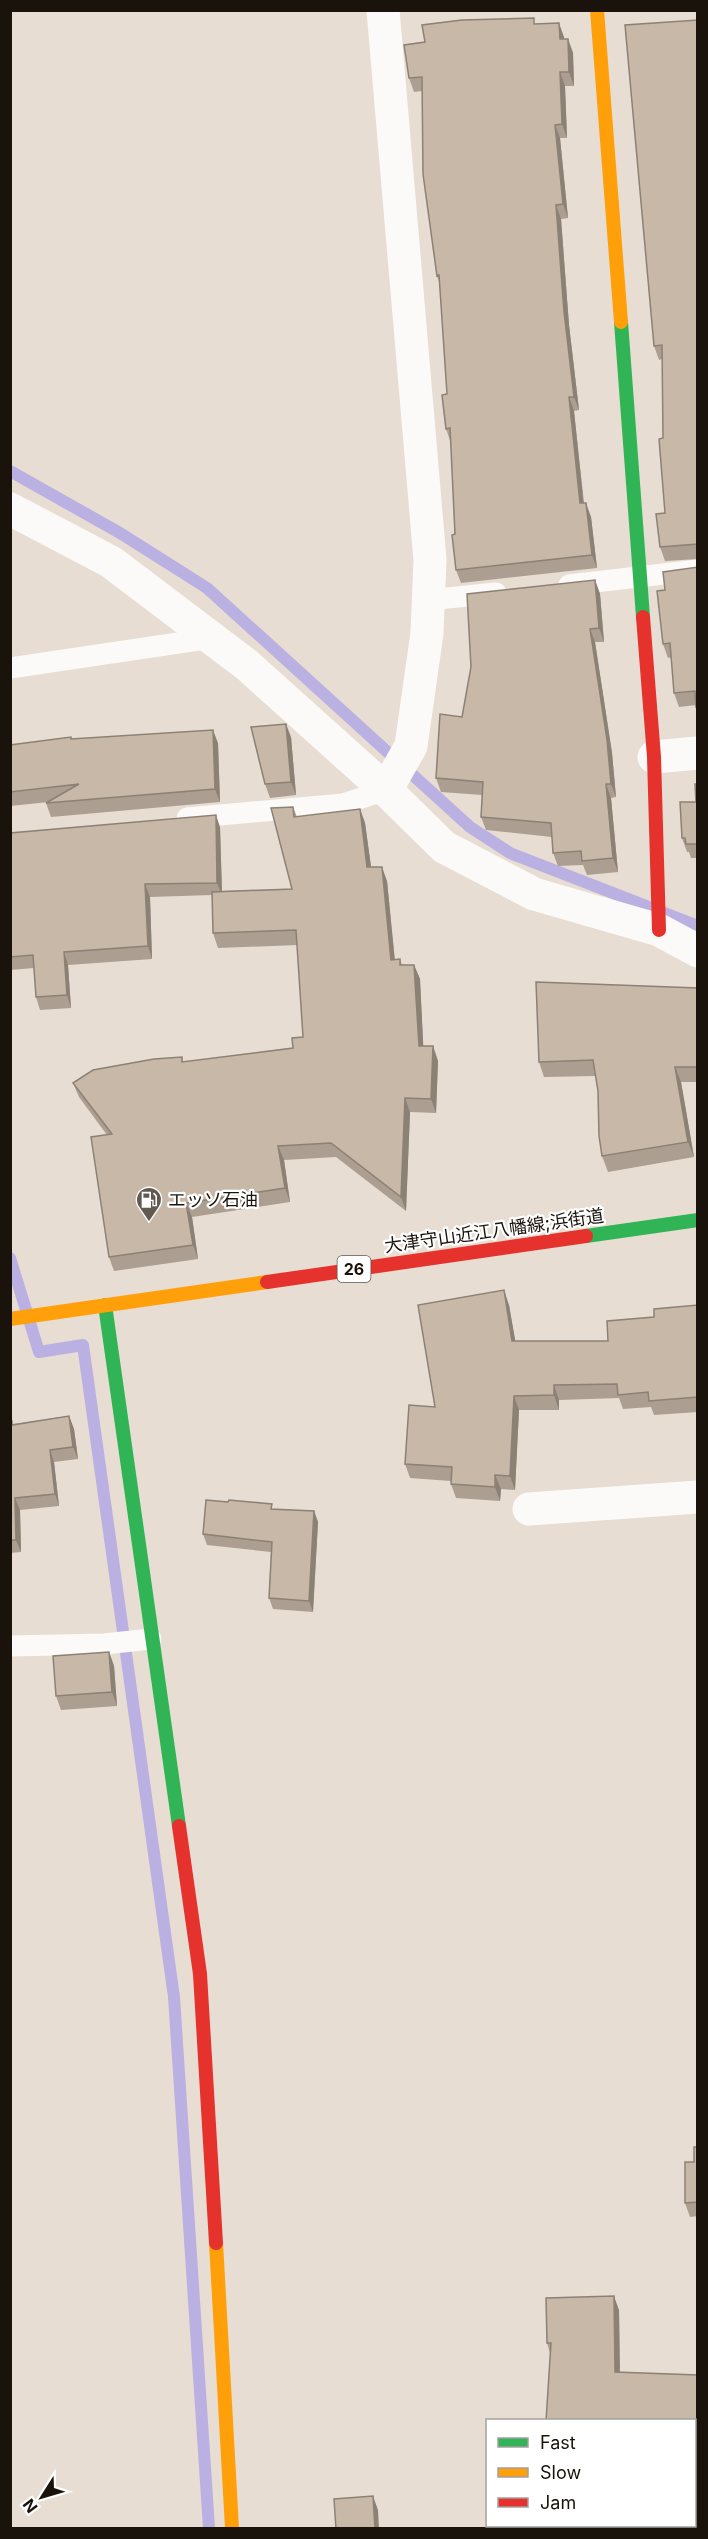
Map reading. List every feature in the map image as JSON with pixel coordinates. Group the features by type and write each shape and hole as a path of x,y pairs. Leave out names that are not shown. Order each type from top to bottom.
{"street":[{"path":"383,10 430,560 427,633 411,746 386,790"},
{"path":"597,10 654,757 659,930"},
{"path":"10,509 111,562 247,664 386,790 444,847 534,894 659,930 698,951"},
{"path":"654,757 698,753"},
{"name":"大津守山近江八幡線;浜街道","path":"10,1319 698,1220"},
{"path":"105,1305 200,1974 232,2529"},
{"path":"529,1509 698,1497"}],"lane":[{"path":"547,587 698,570"},
{"path":"428,600 511,591"},
{"path":"10,668 212,638"},
{"path":"165,820 343,804 386,790"},
{"path":"10,1646 104,1644 152,1639"}],"building":[{"path":"534,18 534,24 559,23 560,39 568,39 569,72 560,72 562,124 555,125 563,204 556,205 564,312 574,397 569,397 580,503 586,503 592,555 456,570 452,535 455,534 450,428 446,429 442,395 447,394 439,275 437,276 423,174 422,77 409,78 404,45 425,42 422,25 462,20"},
{"path":"698,20 698,544 660,547 656,514 665,513 659,439 663,438 662,345 654,346 625,25"},
{"path":"698,567 698,706 696,707 695,691 674,693 670,643 663,644 657,591 665,590 663,572"},
{"path":"595,580 599,628 590,629 607,740 611,784 606,784 613,858 582,861 581,851 553,853 551,823 481,817 483,782 436,778 440,714 462,717 471,667 467,594"},
{"path":"286,724 291,782 265,784 251,727"},
{"path":"213,730 215,789 46,803 79,784 10,792 10,745 71,737 71,739"},
{"path":"695,784 698,784 698,852 697,844 686,844 685,838 682,838 680,802 696,802"},
{"path":"293,807 294,817 360,809 367,867 382,867 391,960 400,959 400,965 414,965 419,1046 433,1046 431,1099 405,1098 401,1197 331,1143 278,1146 285,1188 186,1203 193,1245 109,1257 91,1137 112,1134 73,1083 93,1070 154,1059 182,1057 182,1062 293,1048 292,1038 303,1037 296,930 213,933 212,892 292,889 271,808"},
{"path":"216,815 217,883 145,884 148,946 64,952 67,995 36,997 33,955 10,957 10,833"},
{"path":"536,982 698,988 698,1067 675,1067 688,1142 602,1156 598,1091 593,1060 539,1062"},
{"path":"504,1290 512,1341 608,1341 607,1321 654,1317 654,1309 698,1305 698,1397 649,1401 648,1392 618,1395 617,1384 554,1385 554,1395 514,1396 510,1476 495,1475 495,1487 451,1484 452,1467 405,1464 409,1405 435,1407 418,1305"},
{"path":"69,1416 73,1447 50,1450 55,1494 15,1498 16,1540 10,1540 10,1421 12,1425"},
{"path":"206,1500 272,1504 271,1509 314,1511 309,1601 269,1598 272,1542 203,1534"},
{"path":"109,1652 112,1692 56,1696 53,1656"},
{"path":"694,2147 698,2147 698,2202 685,2203 685,2162 694,2162"},
{"path":"614,2296 615,2372 698,2375 696,2448 696,2419 546,2419 551,2343 547,2343 546,2298"},
{"path":"696,2448 698,2455 698,2529 660,2529 663,2527 696,2527"},
{"path":"373,2496 375,2529 336,2529 334,2499"},
{"path":"536,2527 636,2527 637,2529 537,2529"}],"waterway":[{"path":"10,471 120,533 207,588 470,827 510,853 698,926"},
{"path":"10,1258 39,1352 83,1345 174,1997 209,2528"}],"traffic: fast":[{"path":"621,322 643,617"},
{"path":"586,1236 698,1220"},
{"path":"105,1305 179,1826"}],"traffic: slow":[{"path":"597,10 621,322"},
{"path":"10,1319 267,1282"},
{"path":"216,2243 232,2528"}],"traffic: jam":[{"path":"643,617 654,757 659,930"},
{"path":"267,1282 586,1236"},
{"path":"179,1826 200,1974 216,2243"}],"place":[{"name":"エッソ石油","path":"149,1223"}]}
